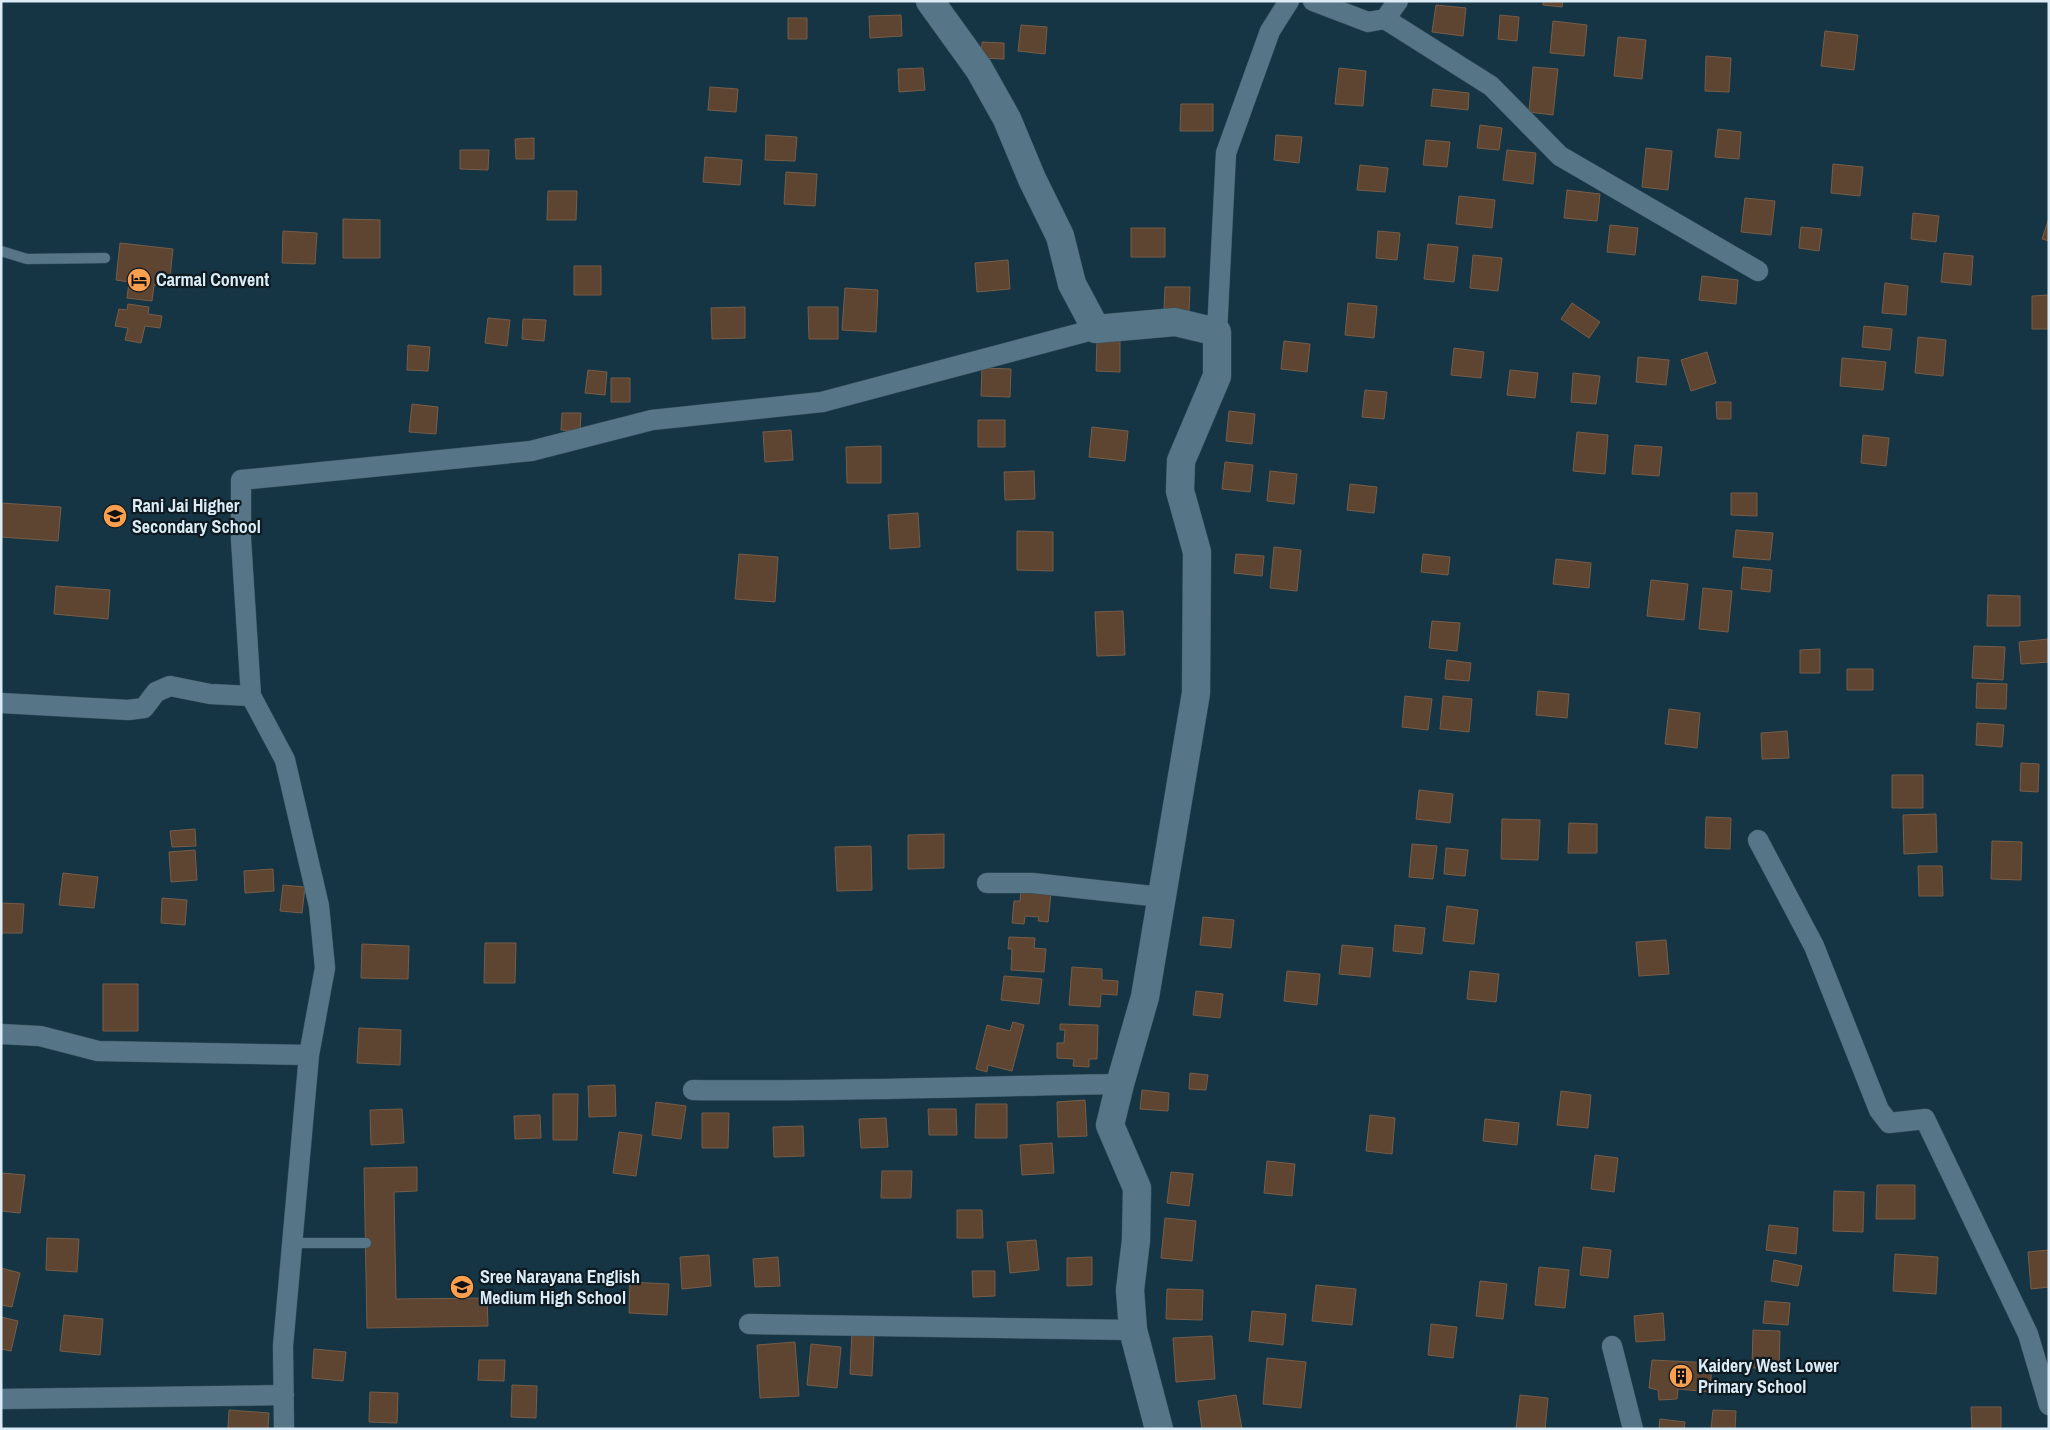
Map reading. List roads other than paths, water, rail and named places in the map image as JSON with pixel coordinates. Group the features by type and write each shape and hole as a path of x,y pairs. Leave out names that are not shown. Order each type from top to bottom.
{"street":[{"path":"930,1 979,69 1008,120 1032,179 1060,236 1072,284 1096,329"},
{"path":"1159,1429 1133,1330 1130,1290 1136,1240 1137,1188 1110,1125 1145,997 1196,692 1197,552 1180,491 1181,461 1217,376 1217,332 1226,153 1270,31 1289,1"},
{"path":"1313,1 1368,22 1385,19 1491,86 1560,156 1758,271"},
{"path":"1385,19 1398,1"},
{"path":"284,1429 283,1346 309,1055 324,968 319,906 285,760 251,696 241,538 241,480 531,451 652,420 822,402 1096,329 1175,322 1217,332"},
{"path":"1,703 128,710 144,708 156,692 170,686 210,694 251,696"},
{"path":"1758,840 1814,946 1879,1110 1889,1124 1925,1119 2028,1334 2049,1405"},
{"path":"987,883 1032,883 1161,897"},
{"path":"1,1034 40,1036 98,1051 309,1055"},
{"path":"693,1090 811,1092 934,1086 1120,1084"},
{"path":"750,1324 1133,1330"},
{"path":"1612,1346 1633,1429"},
{"path":"1,1399 284,1395"}],"lane":[{"path":"1,251 27,259 105,258"},
{"path":"292,1243 366,1243"}],"place":[{"name":"Carmal Convent","path":"139,280"},
{"name":"Rani Jai Higher Secondary School","path":"115,516"},
{"name":"Sree Narayana English Medium High School","path":"462,1287"},
{"name":"Kaidery West Lower Primary School","path":"1681,1376"}]}
